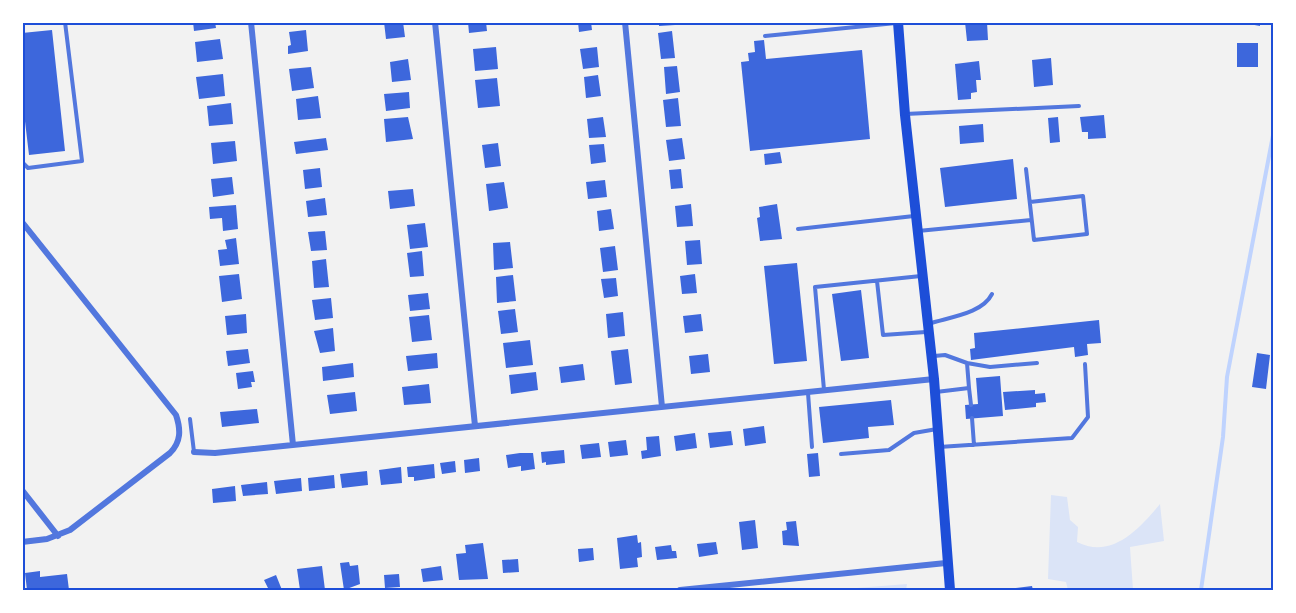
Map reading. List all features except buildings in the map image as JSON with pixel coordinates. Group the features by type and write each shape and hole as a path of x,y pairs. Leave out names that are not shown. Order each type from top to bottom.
{"main road":[{"path":"898,22 904,114 934,379 946,564 950,591"}],"street":[{"path":"251,22 293,445"},
{"path":"435,22 475,426"},
{"path":"625,22 662,407"},
{"path":"22,222 176,415 179,436 175,448 170,453 78,525 58,536 22,542"},
{"path":"194,452 215,453 934,379"},
{"path":"22,490 58,536"},
{"path":"680,591 946,564"}],"lane":[{"path":"22,162 28,168 82,161 65,22"},
{"path":"765,36 898,22"},
{"path":"904,114 1079,106"},
{"path":"1026,169 1034,240 1087,234 1083,196 1030,202"},
{"path":"798,229 916,216"},
{"path":"917,231 1032,220"},
{"path":"824,390 815,287 922,276"},
{"path":"877,280 883,335 928,328 980,308 992,294"},
{"path":"931,356 945,355 967,363 990,367 1037,363"},
{"path":"967,363 971,405"},
{"path":"939,447 1072,438 1088,417 1085,364"},
{"path":"934,392 969,388"},
{"path":"808,392 812,447"},
{"path":"972,418 974,445"},
{"path":"190,419 194,452"},
{"path":"841,454 889,450 914,433 937,429"}],"shaded area":[{"path":"1051,495 1067,497 1070,520 1078,527 1077,542 1090,547 1102,547 1124,539 1144,523 1160,504 1164,541 1130,547 1133,590 1068,590 1066,582 1048,579"},
{"path":"907,584 906,590 831,590"}],"waterway":[{"path":"1201,590 1223,437 1227,377 1274,130"}]}
